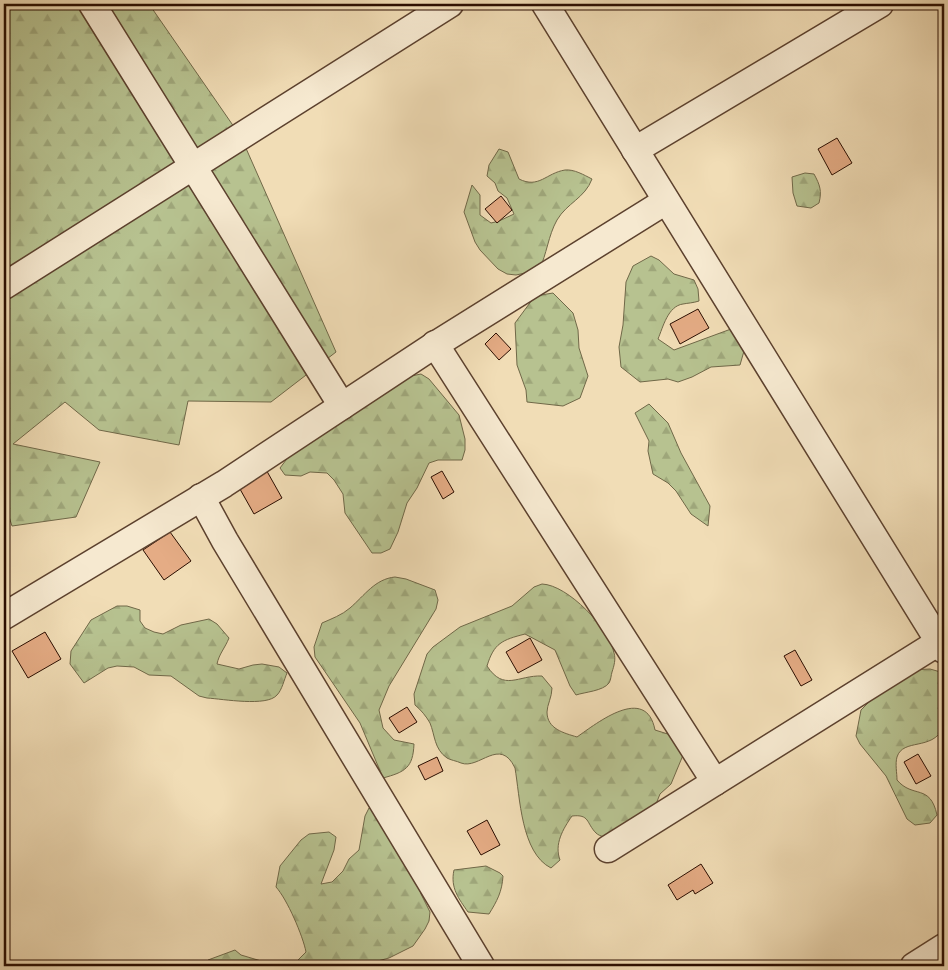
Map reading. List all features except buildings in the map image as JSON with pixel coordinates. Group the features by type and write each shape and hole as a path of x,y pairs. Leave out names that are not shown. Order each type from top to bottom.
{"street":[{"path":"92,4 342,406"},
{"path":"4,286 450,4"},
{"path":"544,4 942,646 715,782 608,849"},
{"path":"635,150 880,4"},
{"path":"4,616 224,484 435,344 666,201"},
{"path":"435,344 715,782"},
{"path":"201,497 224,541 481,966"},
{"path":"914,966 944,948"}],"green space":[{"path":"4,4 149,4 241,137 336,352 271,402 188,401 179,445 99,430 65,402 13,444 100,462 76,517 12,526 4,501"},
{"path":"499,149 508,152 519,179 526,182 537,181 565,170 575,171 592,179 585,191 557,220 539,270 516,275 507,274 498,269 475,242 464,212 472,185 480,195 480,215 491,223 514,214 507,198 498,191 495,183 487,176 489,165"},
{"path":"805,173 814,174 820,188 819,203 811,208 797,206 793,193 792,177"},
{"path":"651,256 659,260 674,274 694,280 698,289 699,301 683,304 673,309 658,339 674,350 731,329 746,344 740,365 711,367 678,382 668,379 640,382 621,367 619,347 623,325 626,282 633,266"},
{"path":"553,293 573,313 578,330 579,348 588,376 580,398 563,406 527,402 526,390 517,365 515,323 535,296"},
{"path":"421,374 429,379 459,415 465,439 465,450 462,460 438,460 429,463 417,488 407,503 398,532 390,549 381,553 372,553 345,513 343,494 327,473 310,472 301,476 285,475 280,468 289,456 382,382"},
{"path":"649,404 668,423 681,453 710,506 708,526 691,514 676,491 668,483 653,474 648,451 649,441 635,413"},
{"path":"395,577 435,590 438,600 436,609 389,686 379,710 383,728 394,740 414,744 410,764 397,774 383,778 360,723 315,657 314,647 322,623 347,610 376,584"},
{"path":"542,584 552,586 564,592 596,620 611,643 615,655 610,682 598,690 576,695 570,686 555,650 525,634 510,638 496,647 487,666 493,674 506,680 542,676 552,688 547,709 550,723 567,734 577,737 608,717 632,708 642,710 650,717 655,730 671,735 686,748 671,784 660,794 646,829 604,837 596,833 582,816 572,816 559,842 558,854 560,860 551,868 541,861 533,850 524,823 515,768 509,759 503,755 496,754 468,764 447,758 437,746 428,720 415,705 414,694 427,654 433,647 460,627 512,606 534,587"},
{"path":"117,606 127,606 140,610 140,621 145,628 163,634 181,625 209,619 217,624 229,638 217,664 239,669 262,664 279,667 287,673 280,690 272,699 264,701 207,698 199,696 171,676 149,675 134,667 117,666 108,668 84,683 70,664 71,651 91,620"},
{"path":"930,669 944,673 945,710 943,728 932,740 900,751 896,760 897,780 903,786 930,799 937,815 930,823 915,825 907,819 886,776 860,744 856,736 861,710 874,697 909,670"},
{"path":"369,808 378,811 416,876 421,894 430,912 429,921 413,946 389,958 370,963 366,966 292,966 306,952 294,918 276,887 280,866 301,840 309,834 329,832 336,837 334,850 321,884 332,882 343,871 349,859 359,850 365,816"},
{"path":"486,866 503,876 499,896 489,914 468,912 454,888 454,870"},
{"path":"235,950 241,955 278,966 207,966 208,960"}]}
